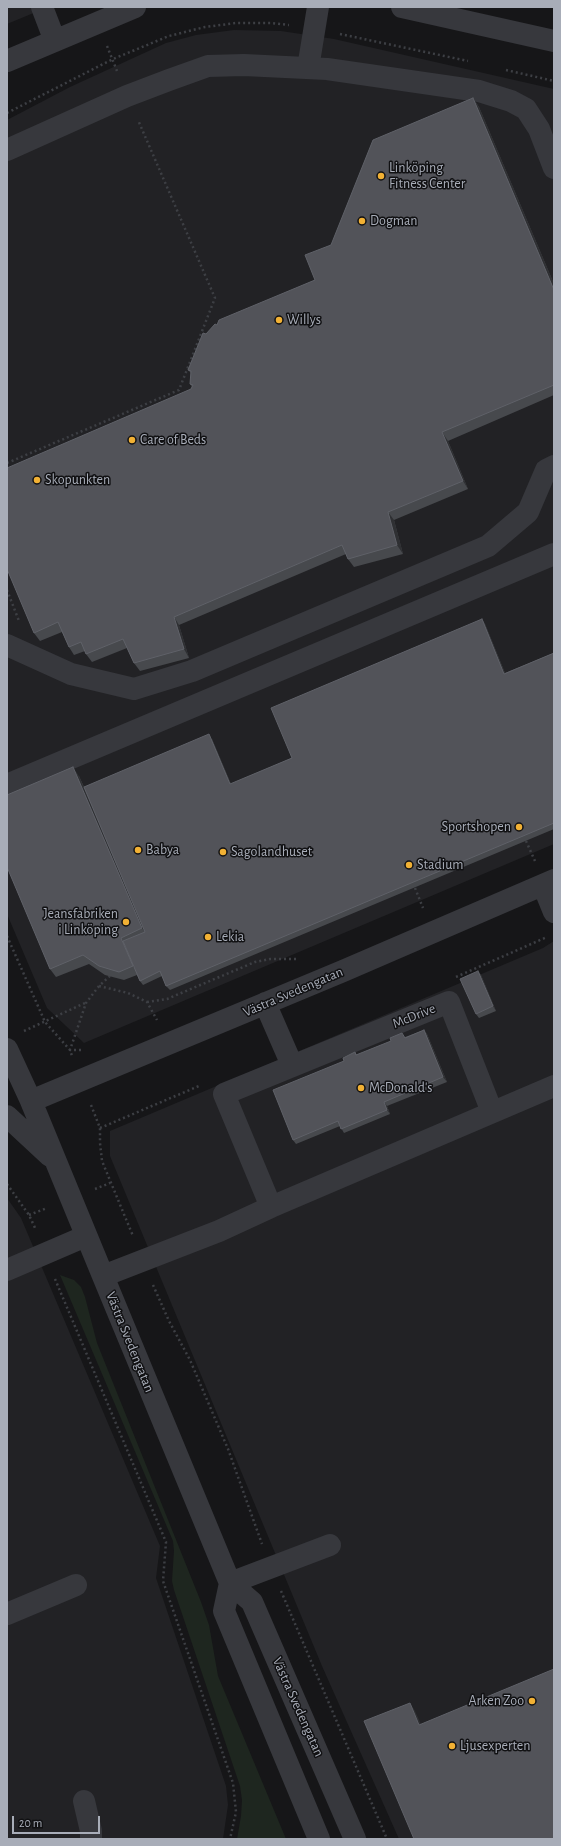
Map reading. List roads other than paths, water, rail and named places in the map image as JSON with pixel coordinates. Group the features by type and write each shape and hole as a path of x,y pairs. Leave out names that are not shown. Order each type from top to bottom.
{"street":[{"path":"42,7 55,41"},
{"path":"7,61 135,7"},
{"path":"317,68 318,7"},
{"path":"402,7 451,12 554,41"},
{"path":"7,150 127,96 208,66 244,65 317,68 479,91 511,101 526,109 540,129 554,168"},
{"path":"7,645 72,674 134,689 192,672 488,546 528,512 546,470 554,466"},
{"path":"7,785 207,702 554,554"},
{"path":"192,672 207,702"},
{"path":"549,883 554,912"},
{"name":"Västra Svedengatan","path":"31,1101 549,883"},
{"name":"McDrive","path":"292,1065 449,1002 492,1112"},
{"path":"265,1003 292,1065 224,1094 271,1207"},
{"name":"Västra Svedengatan","path":"13,1041 31,1101 54,1160 230,1583 252,1602 355,1839"},
{"path":"103,1276 199,1238 554,1086"},
{"path":"7,1116 54,1160"},
{"path":"7,1270 86,1236"},
{"path":"318,1839 224,1611 230,1583 330,1545"},
{"path":"7,1614 76,1585"},
{"path":"84,1801 91,1831 91,1839"}],"place":[{"name":"Linköping Fitness Center","path":"381,176"},
{"name":"Dogman","path":"362,221"},
{"name":"Willys","path":"279,320"},
{"name":"Care of Beds","path":"132,440"},
{"name":"Skopunkten","path":"37,480"},
{"name":"Sportshopen","path":"519,827"},
{"name":"Babya","path":"138,850"},
{"name":"Sagolandhuset","path":"223,852"},
{"name":"Stadium","path":"409,865"},
{"name":"Jeansfabriken i Linköping","path":"126,922"},
{"name":"Lekia","path":"208,937"},
{"name":"McDonald's","path":"361,1088"},
{"name":"Arken Zoo","path":"532,1701"},
{"name":"Ljusexperten","path":"452,1746"}]}
